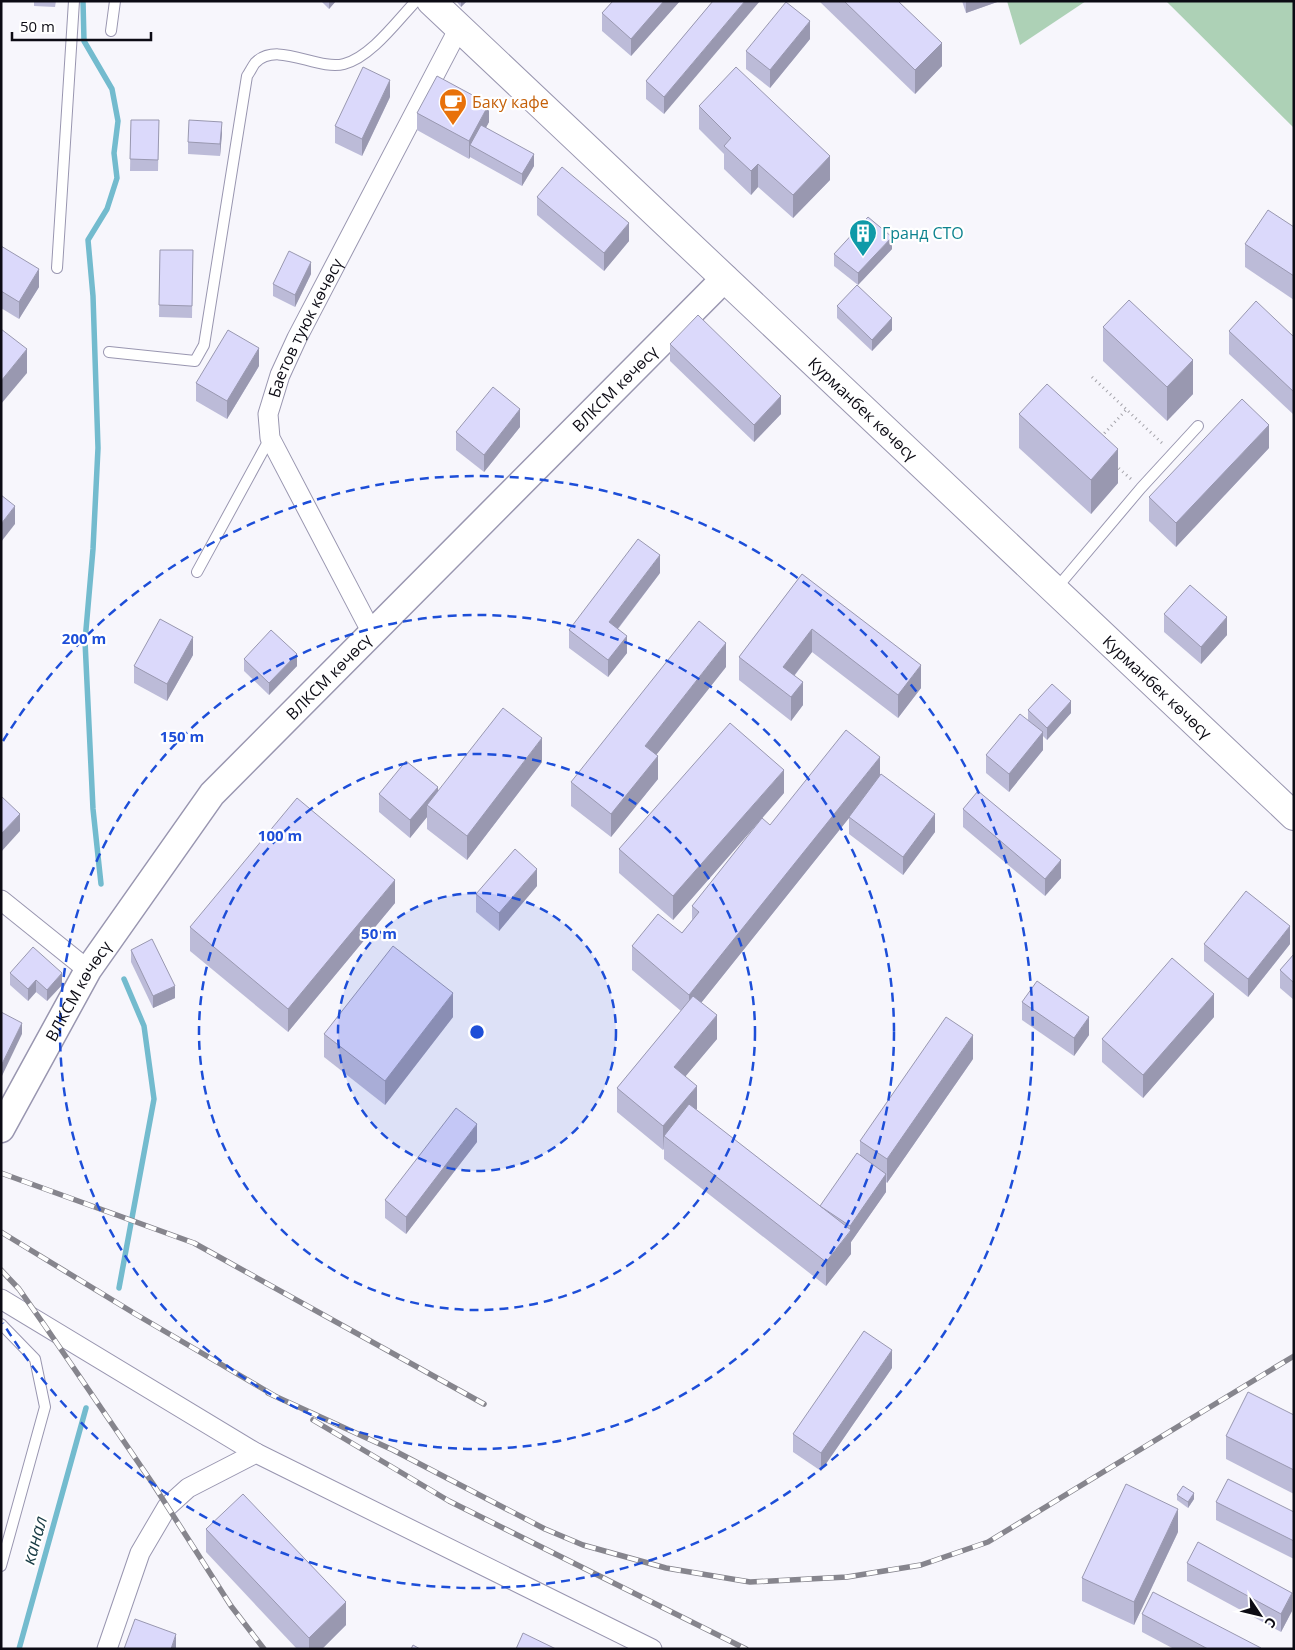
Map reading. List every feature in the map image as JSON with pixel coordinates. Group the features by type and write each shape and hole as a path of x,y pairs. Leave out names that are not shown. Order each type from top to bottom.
{"main road":[{"name":"Курманбек көчөсү","path":"431,1 1294,816"}],"street":[{"name":"Баетов туюк көчөсү","path":"372,633 270,438 268,414 280,375 297,338 459,28"},
{"name":"ВЛКСМ көчөсү","path":"1,1129 88,970 212,794 725,278"},
{"path":"1,900 88,970"},
{"path":"1,1299 256,1453 652,1649"},
{"path":"107,1649 140,1553 167,1507 188,1488 256,1453"}],"lane":[{"path":"57,268 74,1"},
{"path":"111,31 115,1"},
{"path":"109,352 195,361 204,345 247,76 256,63 272,54 289,55 323,65 343,64 361,57 416,1"},
{"path":"1055,590 1141,488 1198,426"},
{"path":"197,572 270,438"},
{"path":"1,1324 35,1359 45,1406 1,1566"}],"path":[{"path":"1092,377 1172,454"},
{"path":"1100,438 1126,410"},
{"path":"1114,464 1141,488"}],"green space":[{"path":"1007,1 1086,1 1020,45"},
{"path":"1166,1 1294,1 1294,128"}],"building":[{"path":"613,1 664,1 631,39 602,13"},
{"path":"713,1 745,1 664,97 646,81"},
{"path":"844,1 898,1 942,43 915,70"},
{"path":"786,2 810,21 770,70 746,51"},
{"path":"363,67 390,80 362,139 335,126"},
{"path":"736,67 830,156 793,195 758,164 751,171 724,146 731,138 699,106"},
{"path":"437,76 489,104 469,141 417,113"},
{"path":"131,120 159,120 158,160 130,159"},
{"path":"189,120 222,122 220,144 188,142"},
{"path":"481,125 534,154 522,174 470,145"},
{"path":"562,167 629,223 604,253 537,197"},
{"path":"1268,210 1294,227 1294,276 1245,244"},
{"path":"868,217 892,237 858,273 834,254"},
{"path":"1,246 39,269 19,302 1,291"},
{"path":"160,250 193,250 192,306 159,305"},
{"path":"289,251 311,262 295,295 273,284"},
{"path":"857,285 892,318 872,340 837,306"},
{"path":"1129,300 1193,360 1167,387 1103,327"},
{"path":"1256,301 1294,337 1294,392 1229,331"},
{"path":"698,315 781,396 754,425 670,344"},
{"path":"1,329 27,349 1,381"},
{"path":"228,330 259,348 227,401 196,383"},
{"path":"1047,384 1118,449 1091,480 1019,414"},
{"path":"493,387 520,409 484,455 456,432"},
{"path":"1242,399 1269,425 1176,523 1149,497"},
{"path":"1,495 15,506 1,524"},
{"path":"638,539 660,555 609,622 627,636 608,660 569,630"},
{"path":"802,574 921,665 898,695 812,629 783,667 803,682 791,697 739,657"},
{"path":"1190,585 1227,617 1201,647 1164,614"},
{"path":"160,619 193,637 167,684 134,666"},
{"path":"699,621 726,643 645,746 658,756 611,814 571,782"},
{"path":"271,630 297,654 269,683 244,659"},
{"path":"1052,684 1071,701 1047,728 1028,710"},
{"path":"503,708 542,738 467,836 427,805"},
{"path":"1020,714 1043,732 1009,774 986,755"},
{"path":"730,723 784,770 673,896 619,849"},
{"path":"846,730 880,757 689,995 632,946 658,914 682,933 699,912 692,906 762,818 770,825"},
{"path":"406,761 438,787 410,820 379,794"},
{"path":"881,774 935,814 903,857 849,817"},
{"path":"978,791 1061,860 1045,879 963,809"},
{"path":"1,796 20,814 1,834"},
{"path":"297,798 395,880 288,1009 190,927"},
{"path":"515,849 537,869 499,913 476,894"},
{"path":"1246,891 1290,926 1248,979 1204,944"},
{"path":"152,939 175,986 153,996 131,950"},
{"path":"393,946 453,993 385,1081 324,1034"},
{"path":"33,947 62,973 47,990 36,980 28,989 10,973"},
{"path":"1294,954 1294,983 1280,970"},
{"path":"1172,958 1214,994 1143,1075 1102,1039"},
{"path":"1037,981 1089,1017 1074,1038 1022,1002"},
{"path":"693,996 717,1015 674,1067 697,1086 663,1126 617,1088"},
{"path":"1,1012 22,1023 1,1066"},
{"path":"946,1017 973,1035 887,1159 860,1141"},
{"path":"689,1104 851,1230 826,1262 664,1136"},
{"path":"456,1108 477,1124 406,1217 385,1200"},
{"path":"857,1153 886,1174 850,1226 820,1206"},
{"path":"864,1331 892,1350 821,1453 793,1434"},
{"path":"1248,1392 1294,1415 1294,1470 1226,1436"},
{"path":"1228,1479 1294,1512 1294,1541 1216,1502"},
{"path":"1126,1484 1178,1509 1134,1602 1082,1578"},
{"path":"1183,1486 1194,1493 1188,1502 1177,1495"},
{"path":"243,1494 346,1602 309,1638 206,1529"},
{"path":"1198,1542 1292,1593 1281,1614 1187,1563"},
{"path":"1153,1592 1261,1648 1208,1649 1142,1614"},
{"path":"135,1619 176,1634 171,1649 124,1649"},
{"path":"523,1633 556,1649 516,1649"},
{"path":"413,1645 420,1649 411,1649"}],"waterway":[{"path":"83,1 84,41 112,89 118,121 114,153 117,178 107,209 88,240 93,296 98,448 93,549 85,641 93,809 101,884"},
{"path":"119,1288 154,1099 144,1026 124,979"},
{"name":"канал","path":"19,1649 86,1408"}],"railway":[{"path":"1,1173 194,1243 484,1404"},
{"path":"1,1232 275,1396"},
{"path":"1,1270 19,1289 45,1326 153,1484 231,1606 264,1649"},
{"path":"268,1393 393,1450 545,1529 583,1545 666,1568 750,1582 847,1577 921,1565 988,1542 1294,1356"},
{"path":"313,1420 449,1501 746,1649"}],"place":[{"name":"Баку кафе","path":"453,126"},
{"name":"Гранд СТО","path":"863,257"}]}
